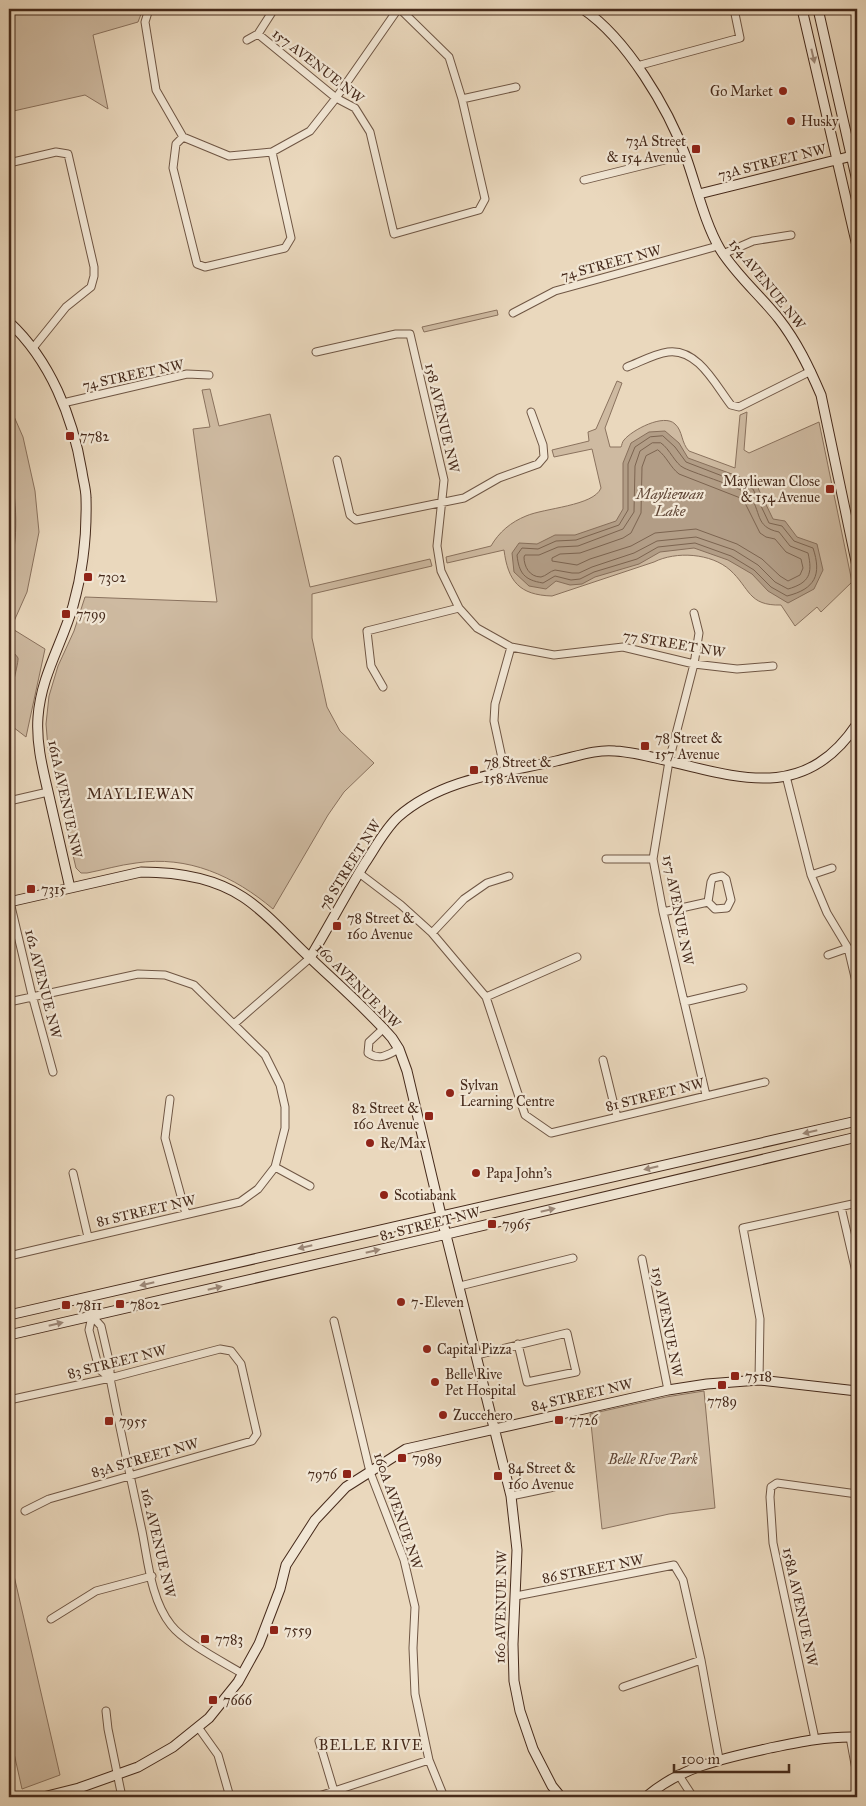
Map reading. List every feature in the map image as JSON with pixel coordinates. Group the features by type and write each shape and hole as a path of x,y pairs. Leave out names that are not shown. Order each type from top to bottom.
{"street":[{"path":"149,9 145,22 156,90 183,137 229,156 272,152 310,131 336,98 399,9 449,58 462,99 516,87"},
{"name":"157 AVENUE NW","path":"247,40 258,34 274,9"},
{"name":"154 AVENUE NW","path":"583,9 613,36 637,66 669,117 721,250 778,318 796,343 811,371 826,416 857,566"},
{"path":"637,66 740,38 734,9"},
{"path":"802,9 857,246"},
{"path":"818,9 857,181"},
{"name":"157 AVENUE NW","path":"258,34 336,98 355,108 370,132 394,234 479,210 486,199 462,99"},
{"path":"183,137 176,144 173,168 197,264 205,266 285,248 291,238 272,152"},
{"path":"9,163 56,152 68,154 94,267 91,287 66,307 33,348"},
{"path":"584,180 685,155"},
{"name":"73A STREET NW","path":"699,194 852,156"},
{"name":"74 STREET NW","path":"513,313 555,291 753,241 791,235"},
{"name":"161A AVENUE NW","path":"9,322 33,348 63,403 74,434 86,496 84,552 79,584 69,619 51,660 40,704 38,732 39,748 48,792 70,888"},
{"name":"158 AVENUE NW","path":"316,352 396,334 410,334 444,480 437,546 441,571 459,608 477,628 512,647"},
{"path":"627,367 668,352 681,353 698,362 731,405 740,407 811,371"},
{"name":"74 STREET NW","path":"63,403 187,374 209,375"},
{"path":"336,460 350,515 356,520 464,498 498,478 538,464 544,456 543,445 531,412"},
{"path":"383,687 372,666 367,631 459,608"},
{"name":"157 AVENUE NW","path":"694,612 699,632 694,664 669,761 653,859 663,912 706,1095"},
{"path":"505,772 494,721 495,704 512,647"},
{"name":"77 STREET NW","path":"512,647 554,655 623,647 694,664 737,669 773,666"},
{"name":"78 STREET NW","path":"234,1024 310,958 377,844 397,818 422,799 452,785 505,772 614,750 742,778 762,779 786,776 806,770 823,760 838,749 857,724"},
{"path":"786,776 811,875 827,913 848,948 857,986"},
{"path":"9,801 48,792"},
{"path":"606,859 653,859"},
{"path":"811,875 832,868"},
{"name":"160 AVENUE NW","path":"70,888 141,872 163,872 195,877 217,884 243,897 271,920 384,1028 399,1049 407,1071 511,1496 518,1550 512,1644 514,1681 520,1712 532,1749 552,1786 561,1797"},
{"path":"360,873 401,905 432,933 486,998 576,957"},
{"path":"432,933 464,899 487,883 509,876"},
{"path":"722,876 726,879 731,900 727,908 722,910 715,909 708,902 713,878 722,876"},
{"path":"9,902 70,888"},
{"name":"162 AVENUE NW","path":"9,902 53,1072"},
{"path":"663,912 708,902"},
{"path":"828,955 848,948"},
{"path":"9,1002 138,974 165,975 194,985 265,1055 280,1085 285,1106 285,1128 275,1167 310,1186"},
{"path":"684,1002 743,988"},
{"name":"81 STREET NW","path":"486,998 525,1116 551,1133 765,1082"},
{"path":"384,1028 369,1042 368,1053 374,1057 382,1058 399,1049"},
{"path":"603,1060 617,1117"},
{"path":"170,1098 165,1138 186,1214"},
{"name":"82 STREET NW","path":"9,1315 857,1121"},
{"name":"82 STREET NW","path":"9,1335 857,1137"},
{"name":"81 STREET NW","path":"9,1256 240,1202 258,1189 275,1167"},
{"path":"72,1173 88,1237"},
{"path":"759,1380 760,1319 743,1228 857,1203"},
{"path":"841,1207 857,1276"},
{"path":"460,1286 574,1258"},
{"name":"159 AVENUE NW","path":"642,1259 668,1390"},
{"path":"87,1298 92,1316"},
{"name":"162 AVENUE NW","path":"92,1316 89,1330 98,1369 110,1378"},
{"name":"162 AVENUE NW","path":"92,1316 101,1326 130,1474 152,1576 161,1608 176,1631 243,1674"},
{"name":"160A AVENUE NW","path":"334,1321 370,1472 404,1560 415,1607 413,1648 415,1694 429,1760 444,1797"},
{"path":"477,1355 518,1344 567,1333 576,1372 527,1382 518,1344"},
{"name":"83 STREET NW","path":"9,1400 110,1378 220,1349 231,1351 241,1364 254,1421"},
{"name":"84 STREET NW","path":"43,1797 118,1775 162,1754 209,1718 232,1691 243,1674 259,1644 280,1589 286,1565 315,1520 346,1487 406,1449 668,1390 707,1384 759,1380 857,1391"},
{"name":"83A STREET NW","path":"25,1511 49,1498 252,1441 257,1434 254,1421"},
{"name":"158A AVENUE NW","path":"815,1739 773,1543 771,1487 777,1483 857,1494"},
{"path":"511,1496 554,1487"},
{"name":"86 STREET NW","path":"516,1596 674,1565 683,1580 701,1660"},
{"path":"51,1619 96,1591 152,1576"},
{"path":"623,1687 701,1660 719,1759"},
{"path":"106,1711 122,1797"},
{"path":"198,1727 218,1754 230,1797"},
{"path":"646,1797 678,1774 698,1766 719,1759 815,1739 854,1737 857,1775"},
{"path":"319,1741 334,1791"},
{"path":"316,1797 429,1760"},
{"path":"678,1774 693,1797"}],"green space":[{"path":"9,9 143,9 138,22 93,35 108,109 85,95 9,112"},
{"path":"497,310 498,315 424,332 422,327"},
{"path":"617,381 622,383 605,428 610,447 621,447 623,441 628,436 648,424 664,420 670,421 678,427 689,451 735,468 740,415 747,412 744,450 749,453 819,422 852,582 821,612 817,607 795,626 781,605 770,605 756,599 730,570 722,564 703,557 683,555 663,558 552,596 531,593 517,584 512,578 504,550 447,563 446,557 491,546 510,524 521,518 534,513 579,503 597,494 601,488 592,449 554,457 552,450 589,441 588,432 596,429"},
{"path":"210,389 219,426 270,414 310,587 430,559 432,566 312,594 312,638 327,707 340,731 374,763 344,792 328,815 273,909 258,897 226,878 192,865 155,861 81,873 76,868 48,748 46,724 49,696 58,666 74,631 85,597 217,602 193,429 210,427 202,390"},
{"path":"9,405 23,437 35,491 39,532 27,592 11,628 45,649 26,737 13,727 9,728"},
{"name":"Belle RIve Park","path":"704,1391 715,1508 669,1514 602,1529 590,1414 666,1397"},
{"path":"9,1554 60,1775 22,1789 9,1731"}],"water":[{"name":"Mayliewan Lake","path":"665,431 679,443 688,458 740,477 757,486 773,519 785,521 797,537 817,544 823,570 814,589 788,603 768,591 752,574 728,560 694,548 660,552 639,564 595,577 582,584 570,585 556,581 546,589 529,586 514,572 512,553 519,543 537,544 555,535 575,535 616,521 623,509 623,463 631,443 649,432"},
{"path":"9,465 14,492 16,533 9,573"},
{"path":"9,649 18,658 9,702"}],"place":[{"name":"Go Market","path":"783,91"},
{"name":"Husky","path":"791,121"},
{"name":"73A Street & 154 Avenue","path":"696,149"},
{"name":"7782","path":"70,436"},
{"name":"Mayliewan Close & 154 Avenue","path":"830,489"},
{"name":"7302","path":"88,577"},
{"name":"7799","path":"66,614"},
{"name":"78 Street & 157 Avenue","path":"645,746"},
{"name":"78 Street & 158 Avenue","path":"474,770"},
{"name":"7315","path":"31,889"},
{"name":"78 Street & 160 Avenue","path":"337,926"},
{"name":"Sylvan Learning Centre","path":"450,1093"},
{"name":"82 Street & 160 Avenue","path":"429,1116"},
{"name":"Re/Max","path":"370,1143"},
{"name":"Papa John's","path":"476,1173"},
{"name":"Scotiabank","path":"384,1195"},
{"name":"7965","path":"492,1224"},
{"name":"7-Eleven","path":"401,1302"},
{"name":"7802","path":"120,1304"},
{"name":"7811","path":"66,1305"},
{"name":"Capital Pizza","path":"427,1349"},
{"name":"7518","path":"735,1376"},
{"name":"Belle Rive Pet Hospital","path":"435,1382"},
{"name":"7789","path":"722,1385"},
{"name":"Zuccehero","path":"443,1415"},
{"name":"7726","path":"559,1420"},
{"name":"7955","path":"109,1421"},
{"name":"7989","path":"402,1458"},
{"name":"7976","path":"347,1474"},
{"name":"84 Street & 160 Avenue","path":"498,1476"},
{"name":"7559","path":"274,1630"},
{"name":"7783","path":"205,1639"},
{"name":"7666","path":"213,1700"}],"district":[{"name":"MAYLIEWAN","path":"141,794"},
{"name":"BELLE RIVE","path":"371,1745"}]}
